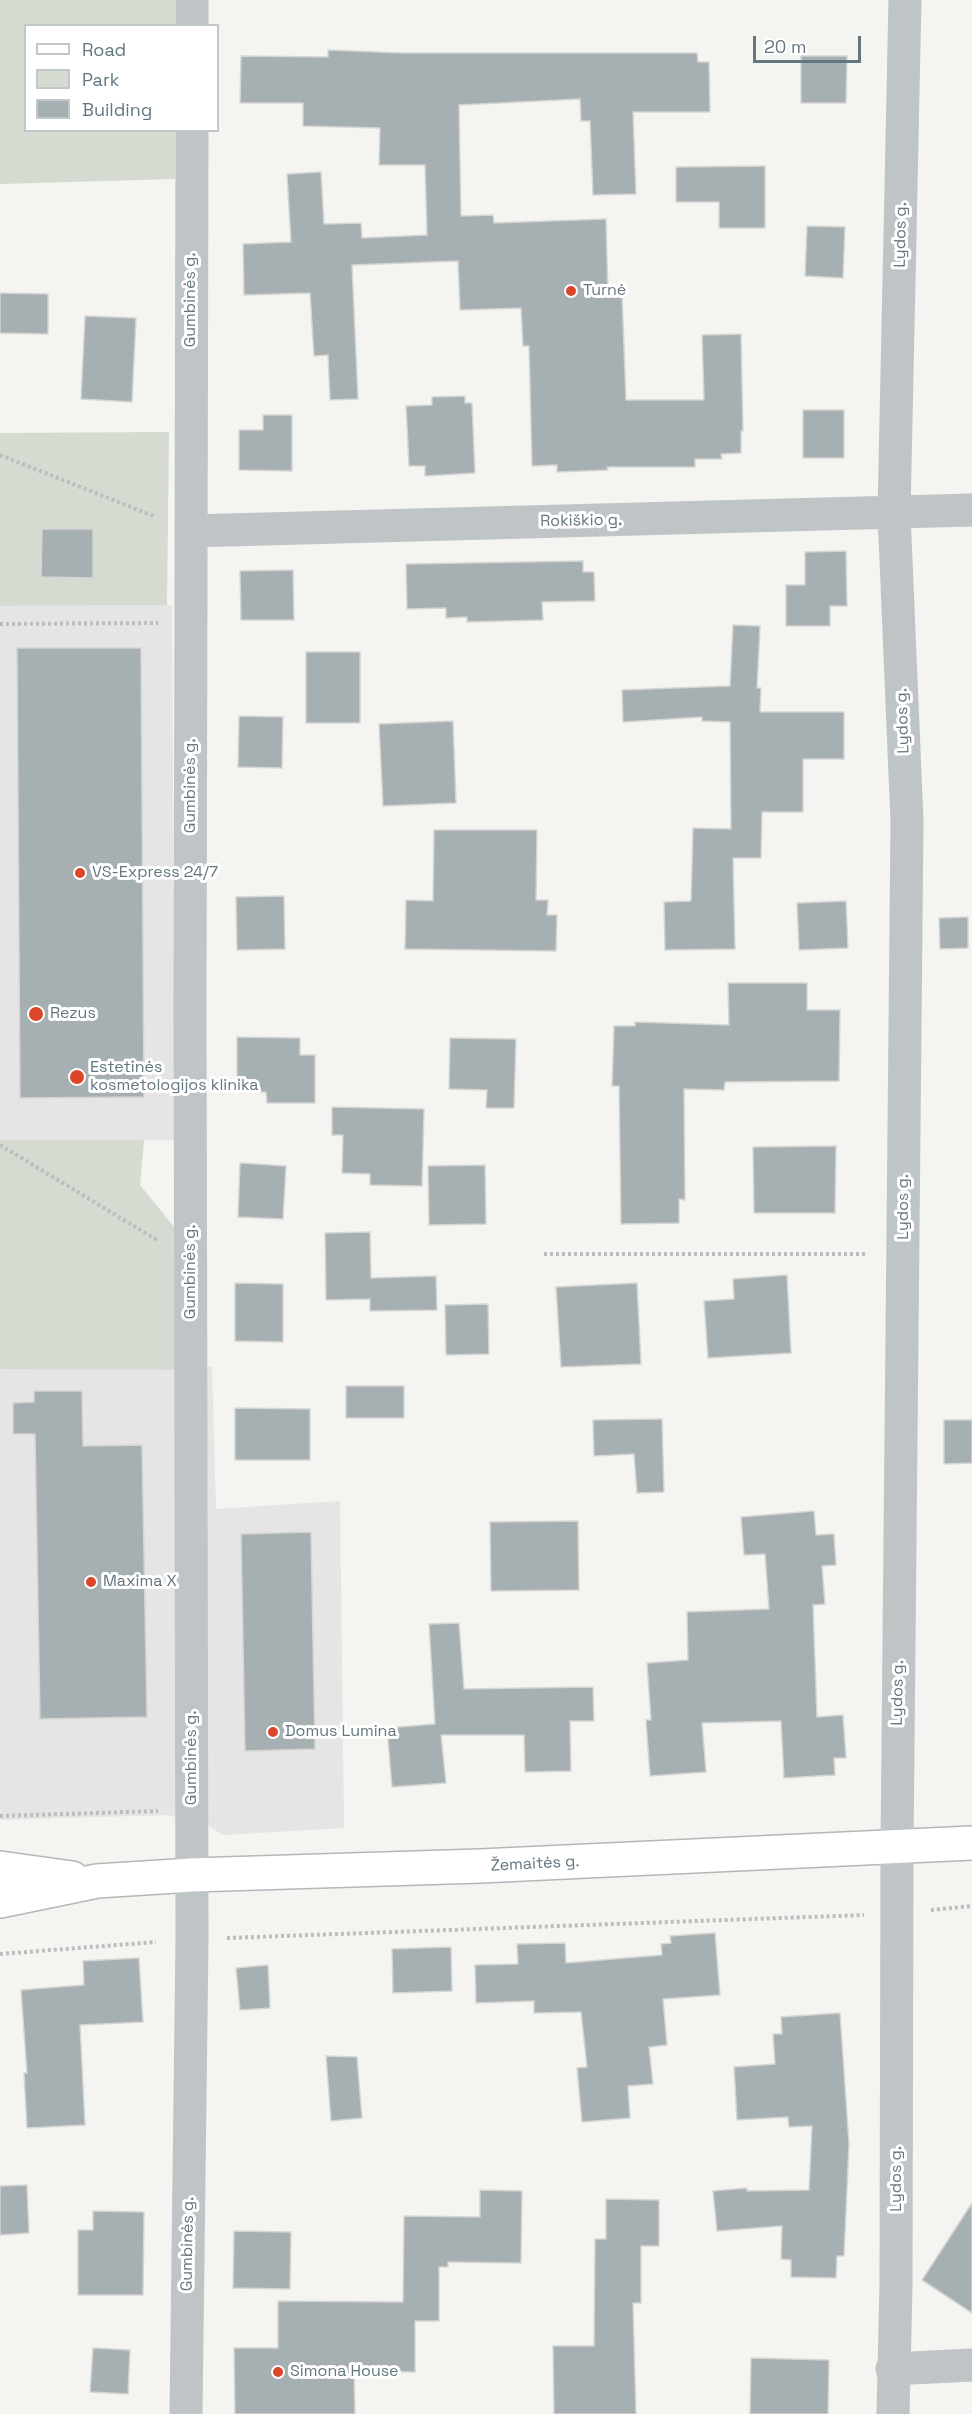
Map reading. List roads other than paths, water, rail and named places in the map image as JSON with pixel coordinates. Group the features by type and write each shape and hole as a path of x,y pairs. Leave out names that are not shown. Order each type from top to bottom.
{"main road":[{"name":"Žemaitės g.","path":"0,1901 98,1881 192,1875 480,1866 972,1843"},
{"name":"Žemaitės g.","path":"0,1868 98,1881"}],"street":[{"path":"192,0 192,24"},
{"name":"Lydos g.","path":"893,2414 892,2369 896,2284 897,1847 907,821 894,513 905,0"},
{"name":"Gumbinės g.","path":"186,2414 193,1810 192,132"},
{"name":"Rokiškio g.","path":"191,531 972,510"},
{"path":"892,2369 972,2365"}],"place":[{"name":"Turnė","path":"571,291"},
{"name":"VS-Express 24/7","path":"80,873"},
{"name":"Rezus","path":"36,1014"},
{"name":"Estetinės kosmetologijos klinika","path":"77,1077"},
{"name":"Maxima X","path":"91,1582"},
{"name":"Domus Lumina","path":"273,1732"},
{"name":"Simona House","path":"278,2372"}]}
